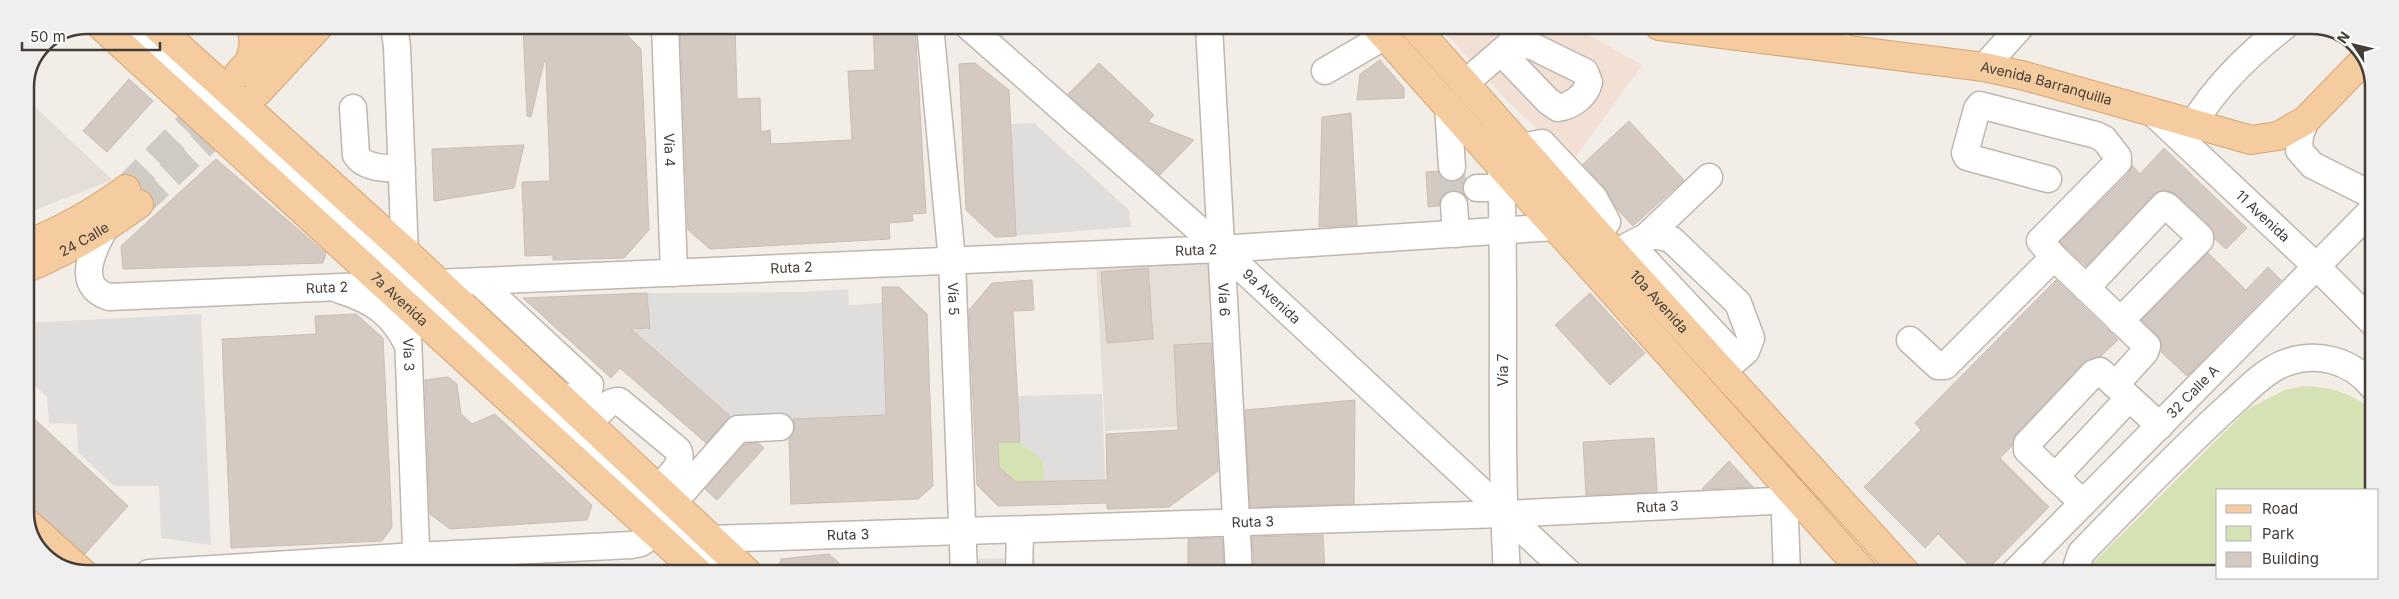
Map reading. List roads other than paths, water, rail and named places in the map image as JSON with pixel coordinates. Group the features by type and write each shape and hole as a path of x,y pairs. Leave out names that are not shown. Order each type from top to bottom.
{"main road":[{"name":"7a Avenida","path":"111,34 409,281 558,396 740,565"},
{"name":"7a Avenida","path":"164,34 655,533 690,565"},
{"path":"249,76 254,44 252,34"},
{"path":"249,76 279,34"},
{"path":"249,76 307,34"},
{"name":"10a Avenida","path":"1384,34 1448,106 1504,156 1623,242 1899,565"},
{"name":"10a Avenida","path":"1421,34 1464,84 1504,156 1555,227 1857,565"},
{"name":"Avenida Barranquilla","path":"1723,34 1984,67 2025,76 2251,140 2278,136 2306,120 2360,64"},
{"name":"24 Calle","path":"34,241 69,225 103,206 132,197 105,228 34,265"},
{"path":"1799,499 1828,520 1869,565"},
{"path":"39,533 71,562"}],"street":[{"path":"142,34 717,565"},
{"name":"Vía 4","path":"665,34 674,273"},
{"name":"Vía 5","path":"931,34 952,261 964,565"},
{"name":"9a Avenida","path":"976,34 1221,249 1503,514 1560,565"},
{"name":"Vía 6","path":"1209,34 1239,565"},
{"path":"1325,71 1377,34"},
{"path":"1829,34 1844,49"},
{"path":"1984,67 2014,34"},
{"path":"2193,124 2203,108 2248,57 2275,34"},
{"name":"Vía 3","path":"395,36 409,281 409,348 416,564"},
{"path":"1464,84 1516,40"},
{"path":"2048,179 1967,157 1965,153 1977,109 1980,105 2096,135 2104,139 2118,157 2118,162 2040,241 2054,257 2146,346 2145,352 2122,391 2055,477"},
{"path":"1448,106 1452,167"},
{"path":"353,108 356,155 359,160 381,168 402,169"},
{"name":"11 Avenida","path":"2152,112 2317,266 2365,315"},
{"path":"2306,120 2300,136 2299,150 2312,165 2365,192"},
{"path":"1477,188 1504,156"},
{"name":"Vía 7","path":"1504,156 1503,514 1506,565"},
{"path":"1623,242 1709,177"},
{"path":"1454,205 1456,234"},
{"path":"2086,288 2164,205 2200,237 2200,240 2120,321"},
{"name":"32 Calle A","path":"2022,565 2365,217"},
{"name":"Ruta 2","path":"105,228 91,254 89,274 94,288 109,297 335,288 409,281 479,282 577,268 674,273 1221,249 1555,227"},
{"path":"1582,256 1623,242 1660,235 1672,240 1738,303 1751,338 1746,351 1730,365"},
{"path":"1910,340 1938,366 1945,366 2054,257"},
{"path":"479,282 590,385 589,390 580,398 558,396"},
{"path":"335,288 380,308 396,323 409,348"},
{"path":"2077,565 2081,553 2187,445 2254,384 2282,364 2304,358 2336,360 2365,378"},
{"path":"2083,503 2026,450 2026,444 2094,373 2100,371 2160,426"},
{"path":"589,425 608,405 614,401 619,401 678,450 681,456 680,463 665,496"},
{"path":"665,496 738,429 780,427"},
{"path":"1787,565 1785,518 1799,499"},
{"name":"Ruta 3","path":"712,539 1503,514 1799,499"},
{"path":"1019,565 1020,530"},
{"path":"386,565 631,545 640,543 655,533"}],"tunnel":[{"path":"126,189 215,98"},
{"path":"139,204 232,116"},
{"path":"1452,167 1454,205"}]}
